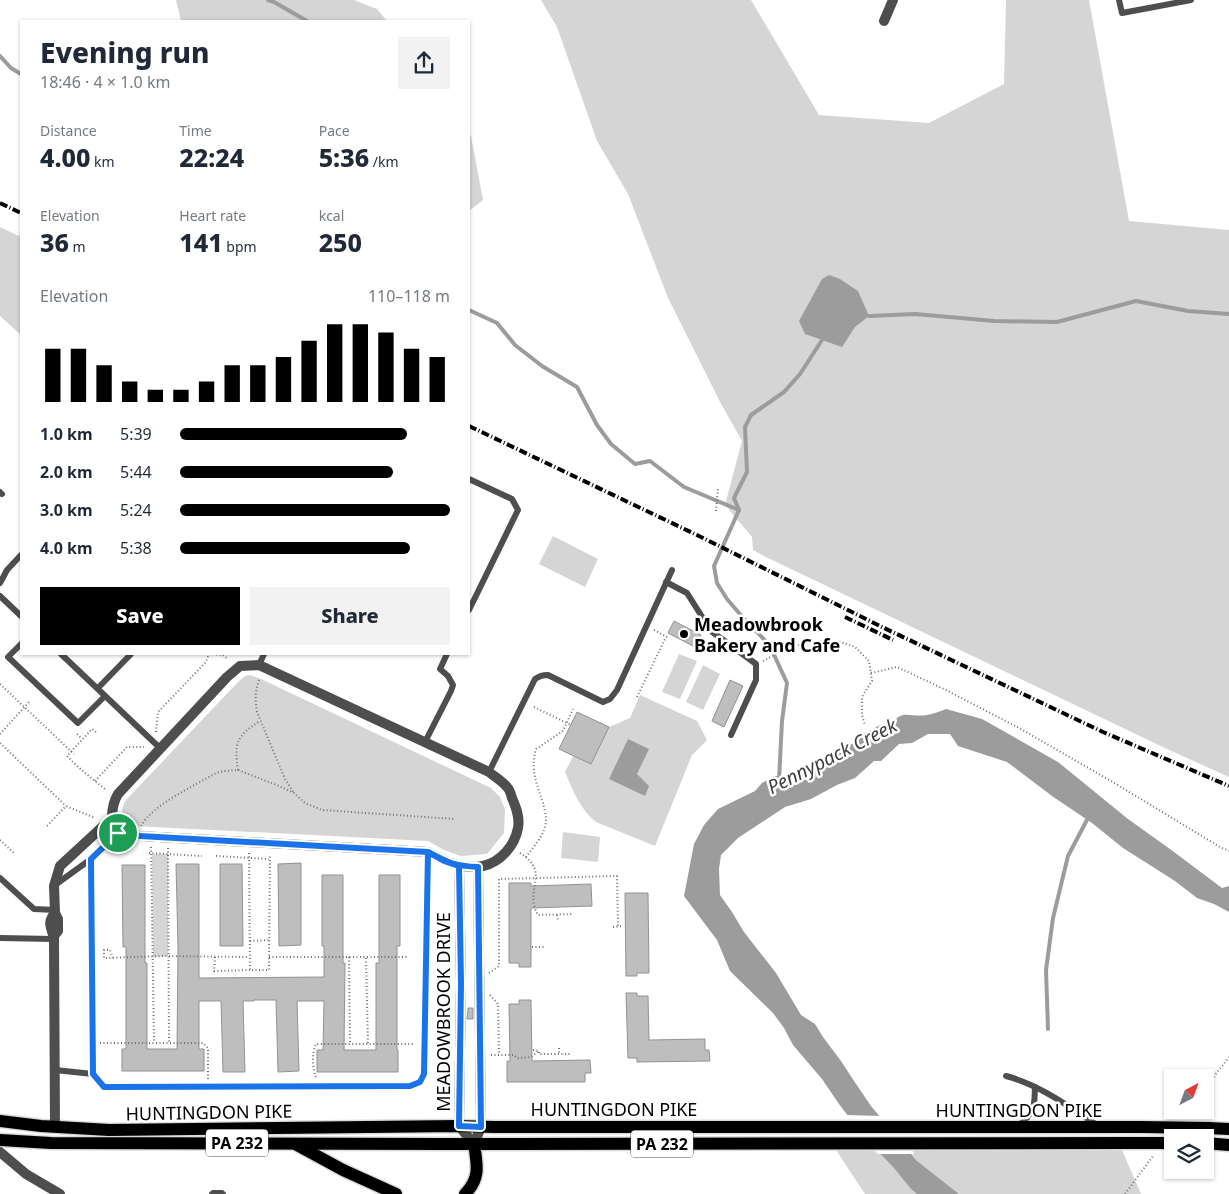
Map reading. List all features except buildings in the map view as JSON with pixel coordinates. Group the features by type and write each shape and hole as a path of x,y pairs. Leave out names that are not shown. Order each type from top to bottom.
{"main road":[{"name":"HUNTINGDON PIKE","path":"0,1122 110,1130 459,1126 1142,1127 1229,1129"},
{"name":"HUNTINGDON PIKE","path":"0,1140 51,1143 295,1144 1164,1143"},
{"path":"295,1144 343,1170 396,1194"},
{"path":"465,1194 474,1183 477,1174 474,1144"},
{"path":"1214,1144 1229,1145"}],"street":[{"path":"884,21 893,0"},
{"path":"55,1127 54,937 58,931 58,919 55,911 54,886 60,866 109,821 114,801 118,794 233,671 240,666 258,665 490,772 508,788 518,810 518,827 512,845 501,857 486,866 478,867 459,866 444,861 428,852 151,837 118,833 109,821"},
{"name":"MEADOWBROOK DRIVE","path":"459,866 461,992 459,1126 474,1144 481,1127 478,867"},
{"path":"0,1152 26,1174 60,1194"}],"lane":[{"path":"1119,0 1122,13 1165,2 1191,0"},
{"path":"470,479 512,499 518,510 470,608"},
{"path":"0,583 7,570 20,556"},
{"path":"490,772 535,679 539,676 548,675 603,702 610,699 617,690 672,570"},
{"path":"666,582 688,593 711,631 756,664 756,680 731,734"},
{"path":"0,596 20,615"},
{"path":"20,645 8,657 78,723 105,696"},
{"path":"62,655 161,749"},
{"path":"98,688 130,655"},
{"path":"258,665 263,655"},
{"path":"426,742 453,686 448,676 440,669 447,655"},
{"path":"54,886 91,859 118,833"},
{"path":"91,859 93,1074 104,1087 410,1086 420,1082 424,1074 428,852"},
{"path":"0,878 34,909 55,911"},
{"path":"0,938 54,937"},
{"path":"55,1070 93,1074"},
{"path":"1006,1076 1035,1086 1100,1127"},
{"path":"1017,1127 1030,1117 1033,1112 1035,1086"},
{"path":"212,1194 223,1194"}],"path":[{"path":"716,511 718,488"},
{"path":"637,697 668,637 654,630"},
{"path":"762,661 783,650 812,642 838,640 855,647 869,661 871,673 872,681 862,697 862,714 865,726"},
{"path":"156,734 158,712 206,662 209,655"},
{"path":"223,655 228,658"},
{"path":"871,673 897,667 946,690 1116,784 1229,851"},
{"path":"259,680 255,702 261,721 294,793"},
{"path":"0,684 74,754"},
{"path":"0,734 29,702"},
{"path":"534,707 571,725"},
{"path":"526,857 539,841 546,819 534,776 536,749 563,731 573,709"},
{"path":"238,770 236,752 240,738 251,727 261,721"},
{"path":"96,732 92,729 67,756 78,768 84,770 106,790"},
{"path":"76,734 82,739"},
{"path":"0,743 66,806 109,821"},
{"path":"95,781 127,747 144,747"},
{"path":"141,825 146,818 162,805 216,773 238,770 280,786 294,793 305,803 322,810 455,819"},
{"path":"47,826 66,806"},
{"path":"151,837 154,1043"},
{"path":"168,838 169,1043"},
{"path":"0,840 16,854"},
{"path":"150,853 202,856"},
{"path":"249,853 250,970"},
{"path":"520,853 531,861 535,869 537,877 534,887 534,908 538,915 572,914"},
{"path":"215,956 214,971 269,970 270,855"},
{"path":"216,856 270,860"},
{"path":"488,975 499,966 499,879 617,876 618,926"},
{"path":"557,914 558,920"},
{"path":"613,926 623,926"},
{"path":"250,941 270,940"},
{"path":"532,947 544,947"},
{"path":"113,958 153,956 250,957"},
{"path":"269,957 408,957"},
{"path":"349,957 350,1044"},
{"path":"366,958 368,1044"},
{"path":"489,993 498,1004 499,1055"},
{"path":"93,1043 203,1043 208,1048 208,1087"},
{"path":"322,1086 314,1072 314,1049 316,1044 425,1043"},
{"path":"559,1048 559,1054"},
{"path":"533,1050 539,1050"},
{"path":"486,1055 514,1055 518,1058 531,1057 539,1050"},
{"path":"539,1050 539,1054 570,1054"},
{"path":"1214,1076 1229,1057"},
{"path":"1125,1194 1147,1164"}],"shaded area":[{"path":"176,0 354,0 377,9 386,20 181,20"},
{"path":"541,0 751,0 819,115 929,123 1004,84 1006,0 1089,0 1129,221 1229,230 1229,777 753,550 752,537 725,505 742,441 720,402 668,298 628,194 597,141 557,27"},
{"path":"470,134 471,136 483,200 470,210"},
{"path":"0,227 20,237 20,334 0,316"},
{"path":"553,536 598,559 585,587 539,564"},
{"path":"679,654 697,661 680,699 662,692"},
{"path":"703,665 720,674 703,710 686,702"},
{"path":"250,675 491,788 500,797 505,809 504,833 487,854 461,856 444,850 428,841 134,826 122,812 126,800 239,681 245,676"},
{"path":"640,695 697,721 707,740 692,755 655,846 596,822 590,817 578,799 565,772 573,756 559,749 577,712 609,727 630,718"},
{"path":"563,832 600,837 598,862 561,858"},
{"path":"152,854 168,854 168,956 153,957"},
{"path":"903,1143 1119,1143 1141,1194 959,1194 916,1160"},
{"path":"832,1144 871,1144 917,1194 865,1194"}],"water":[{"path":"829,275 840,279 858,291 869,316 855,327 842,347 805,334 799,321 822,279"},
{"name":"Pennypack Creek","path":"946,709 982,719 1058,762 1128,819 1222,888 1229,886 1229,912 1197,898 1175,881 1123,848 1092,823 1007,762 958,746 950,734 928,734 912,743 899,744 881,761 874,761 855,778 811,799 785,807 738,838 721,855 719,869 720,895 744,932 776,973 801,1015 815,1024 871,1106 916,1160 959,1194 917,1194 864,1137 822,1079 793,1045 773,1013 730,971 717,940 684,896 694,844 704,825 718,809 755,791 762,783 774,776 785,776 818,759 825,760 857,741 858,737 882,724 889,728 902,715 921,716"},
{"path":"628,739 649,749 637,774 649,786 645,796 609,779"}],"pier":[{"path":"845,1115 882,1116 915,1154 878,1154 862,1138"}],"waterway":[{"path":"268,0 305,20"},
{"path":"0,56 11,68 20,73"},
{"path":"869,316 915,314 994,321 1057,322 1136,301 1188,311 1229,314"},
{"path":"470,310 497,323 515,345 542,366 577,387 597,425 611,444 635,464 650,461 684,487 739,510"},
{"path":"739,510 734,498 747,472 745,427 751,415 784,392 800,374 822,340"},
{"name":"Pennypack Creek","path":"739,510 714,566 717,583 727,599 770,646 787,683 782,721 779,780"},
{"path":"1048,1029 1046,970 1053,918 1068,856 1089,816"}],"railway":[{"path":"0,203 20,213"},
{"path":"470,426 699,536 882,627 1103,732 1229,786"},
{"path":"845,617 893,640"}],"place":[{"name":"Meadowbrook Bakery and Cafe","path":"684,634"}],"route":[{"path":"118,833 91,859 93,1074 104,1087 410,1086 420,1082 424,1074 428,852 444,861 459,866 478,867 481,1127 459,1126 461,983 459,866 444,861 428,852 140,836 118,833"}]}
